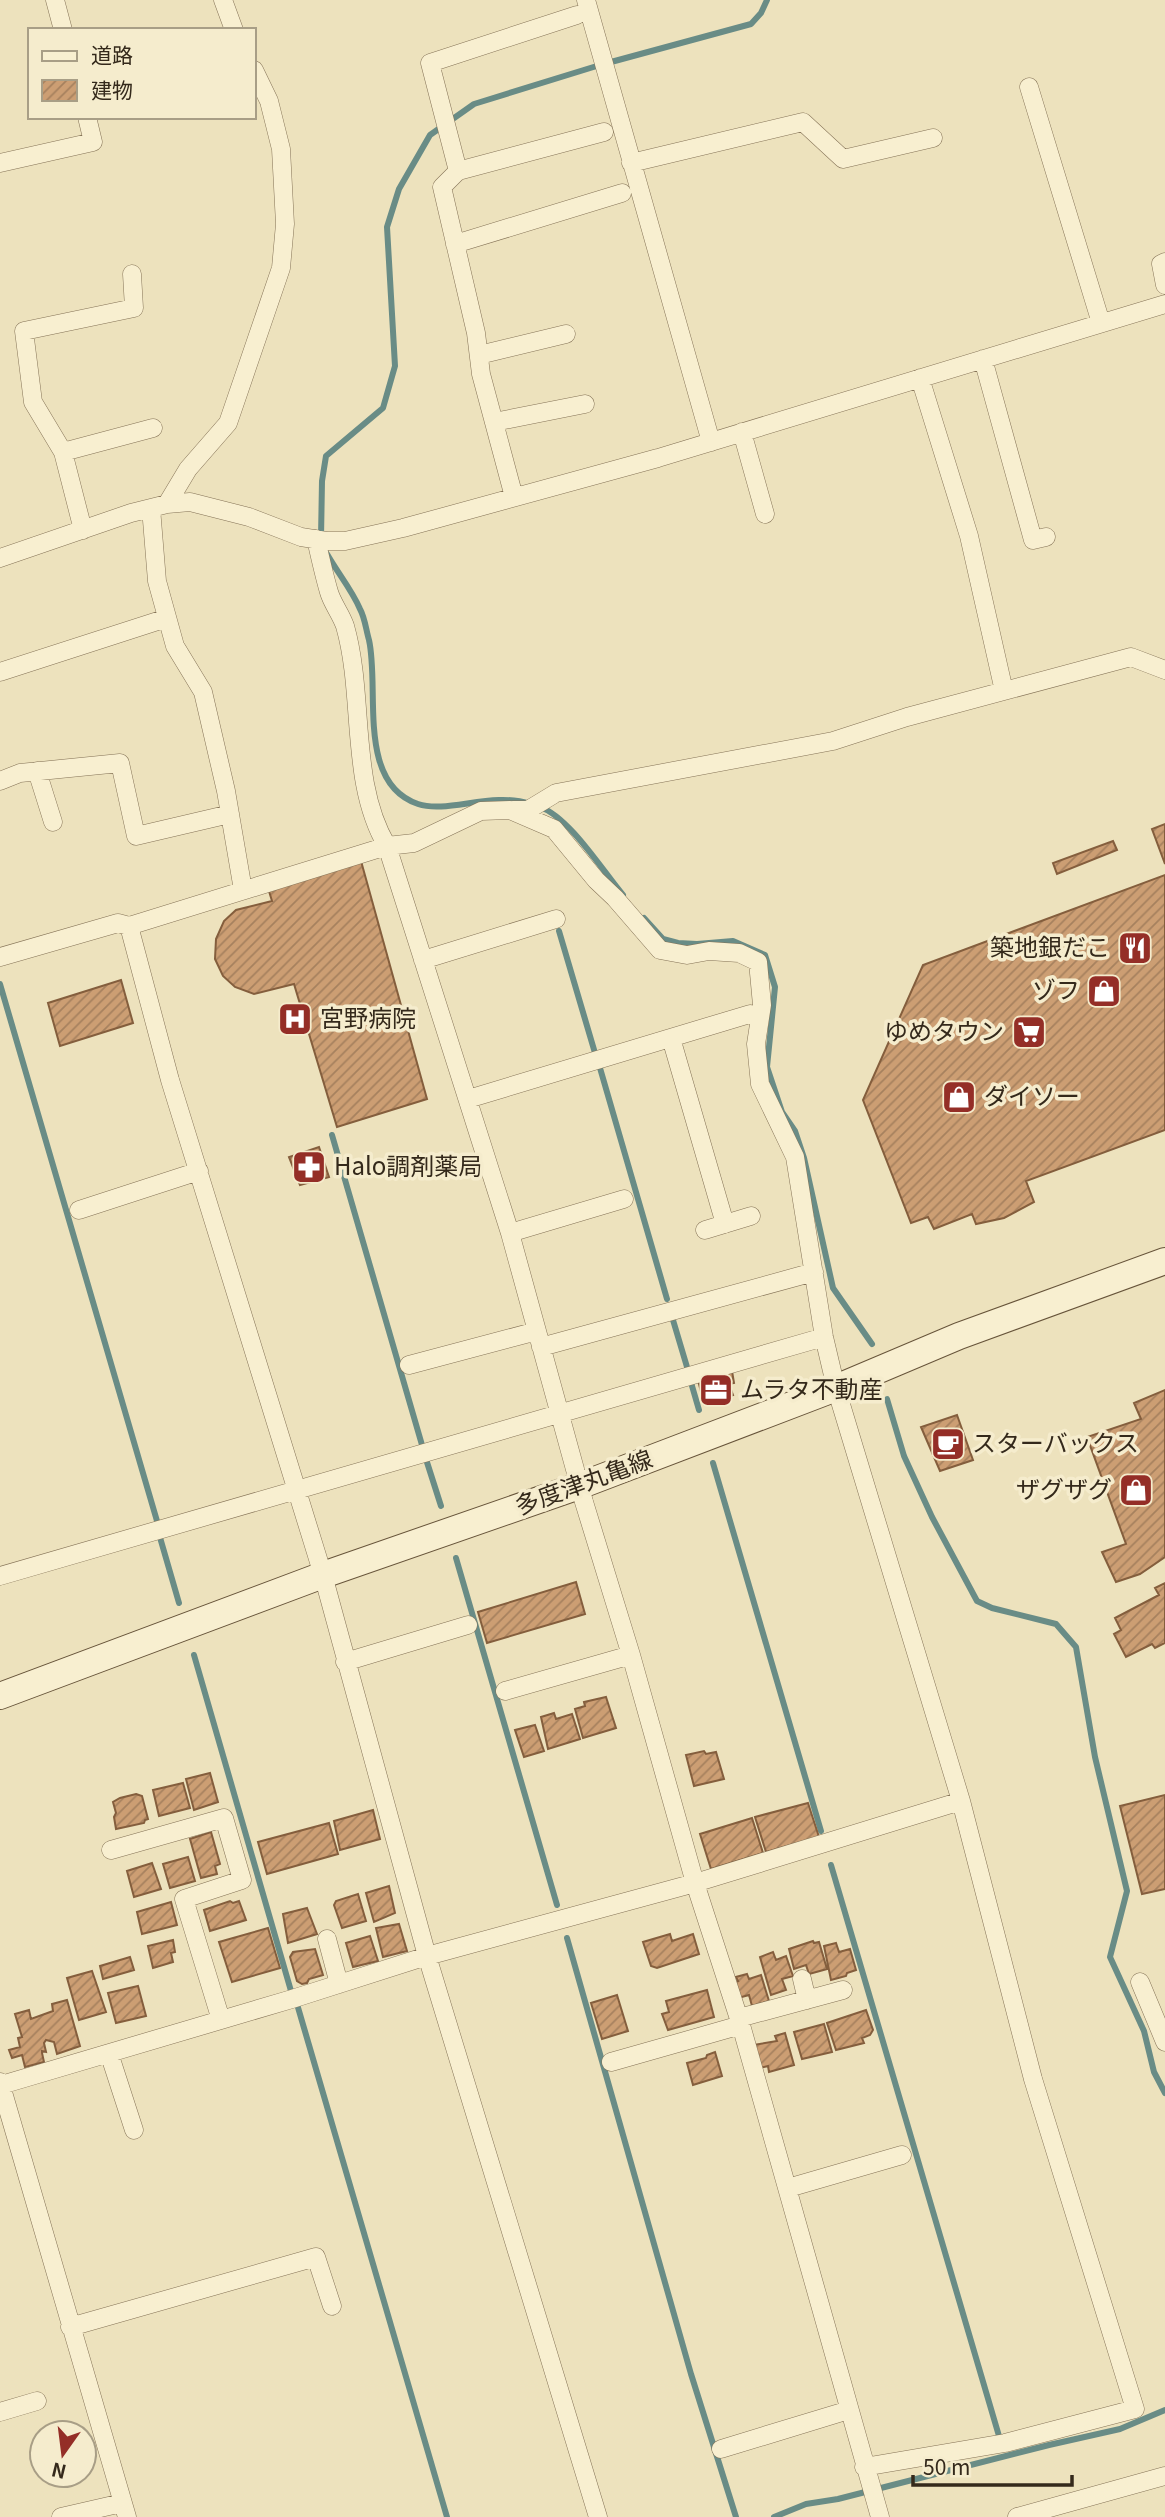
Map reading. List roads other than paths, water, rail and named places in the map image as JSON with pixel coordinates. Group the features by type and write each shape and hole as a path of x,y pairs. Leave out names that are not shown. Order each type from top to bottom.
{"main road":[{"name":"多度津丸亀線","path":"0,1696 323,1575 579,1486 836,1388 959,1336 1165,1261"}],"street":[{"path":"55,0 63,28"},
{"path":"223,0 233,28"},
{"path":"458,171 430,63 582,8 600,50 711,442"},
{"path":"243,890 230,814 203,692 175,646 157,581 159,506 228,423 281,268 285,224 281,149 269,101 256,74"},
{"path":"1029,87 1101,323"},
{"path":"0,163 93,142 87,119"},
{"path":"631,163 803,122 843,159 933,138"},
{"path":"514,497 494,422 442,187 458,171 604,132"},
{"path":"455,244 622,193"},
{"path":"1165,262 1161,264 1165,285"},
{"path":"83,530 63,452 33,402 24,331 134,309 132,274"},
{"path":"0,558 159,506 190,502 249,517 301,537 345,541 711,442 1165,304"},
{"path":"479,355 566,334"},
{"path":"984,359 1033,540 1046,537"},
{"path":"920,378 969,536 1004,691"},
{"path":"494,422 585,404"},
{"path":"63,452 153,428"},
{"path":"742,432 765,514"},
{"path":"316,539 329,594 344,624 355,686 366,792 377,830 387,846 510,1233 579,1486 631,1655 695,1883 740,2021 880,2517"},
{"path":"0,672 167,618"},
{"path":"0,957 118,923 129,926 387,846 414,843 481,811 528,810 556,793 833,741 906,717 1130,657 1165,670"},
{"path":"0,781 20,773 120,763 136,836 230,814"},
{"path":"37,771 52,822"},
{"path":"510,810 554,829 660,950 687,955 709,951 739,953 758,961 762,1005 756,1044 760,1084 794,1157 824,1337 836,1388 961,1801 1033,2079 1135,2409 1005,2443 866,2472"},
{"path":"423,960 556,919"},
{"path":"129,926 170,1080 323,1575 427,1956 598,2517"},
{"path":"467,1099 750,1014"},
{"path":"671,1038 725,1224"},
{"path":"79,1209 199,1171"},
{"path":"510,1233 624,1199"},
{"path":"705,1230 751,1216"},
{"path":"409,1365 539,1339 814,1272"},
{"path":"0,1576 824,1337"},
{"path":"345,1662 468,1625"},
{"path":"505,1691 631,1655"},
{"path":"61,2517 125,2510 0,2084 221,2020 427,1956 695,1883 961,1801"},
{"path":"111,1850 224,1818 242,1880 184,1899 221,2020"},
{"path":"327,1939 340,1984"},
{"path":"802,1979 807,2000"},
{"path":"1140,1982 1165,2042"},
{"path":"611,2062 843,1990"},
{"path":"109,2053 134,2130"},
{"path":"788,2188 902,2155"},
{"path":"71,2327 316,2257 332,2306"},
{"path":"0,2412 37,2401"},
{"path":"721,2449 849,2410"},
{"path":"1017,2517 1165,2476"}],"waterway":[{"path":"321,538 322,481 326,456 383,408 395,366 387,227 399,189 430,135 474,104 600,65 751,24 761,13 767,0"},
{"path":"327,554 363,616 372,660 374,732 378,756 386,776 399,793 418,804 430,806 501,800 530,804"},
{"path":"540,807 562,821 623,895"},
{"path":"644,918 663,939 697,944 733,941 765,955 775,987 767,1067 782,1112 795,1131 804,1158 833,1288 872,1344"},
{"path":"559,931 595,1053"},
{"path":"0,984 157,1521"},
{"path":"600,1068 667,1299"},
{"path":"332,1135 422,1445"},
{"path":"673,1320 687,1367"},
{"path":"690,1379 699,1410"},
{"path":"887,1399 904,1456 932,1517 977,1601 992,1608 1056,1624 1076,1647 1095,1757 1127,1891 1110,1957 1144,2031 1154,2072 1165,2093"},
{"path":"425,1456 441,1506"},
{"path":"713,1463 821,1831"},
{"path":"159,1534 179,1603"},
{"path":"456,1558 557,1905"},
{"path":"194,1655 291,1991"},
{"path":"831,1865 999,2436"},
{"path":"567,1938 691,2374 736,2517"},
{"path":"297,2004 447,2517"},
{"path":"774,2517 806,2504 838,2499 1120,2429 1165,2410"}],"place":[{"name":"築地銀だこ","path":"1135,948"},
{"name":"ゾフ","path":"1104,991"},
{"name":"宮野病院","path":"295,1019"},
{"name":"ゆめタウン","path":"1029,1032"},
{"name":"ダイソー","path":"959,1097"},
{"name":"Halo調剤薬局","path":"309,1167"},
{"name":"ムラタ不動産","path":"716,1390"},
{"name":"スターバックス","path":"948,1444"},
{"name":"ザグザグ","path":"1136,1490"}]}
